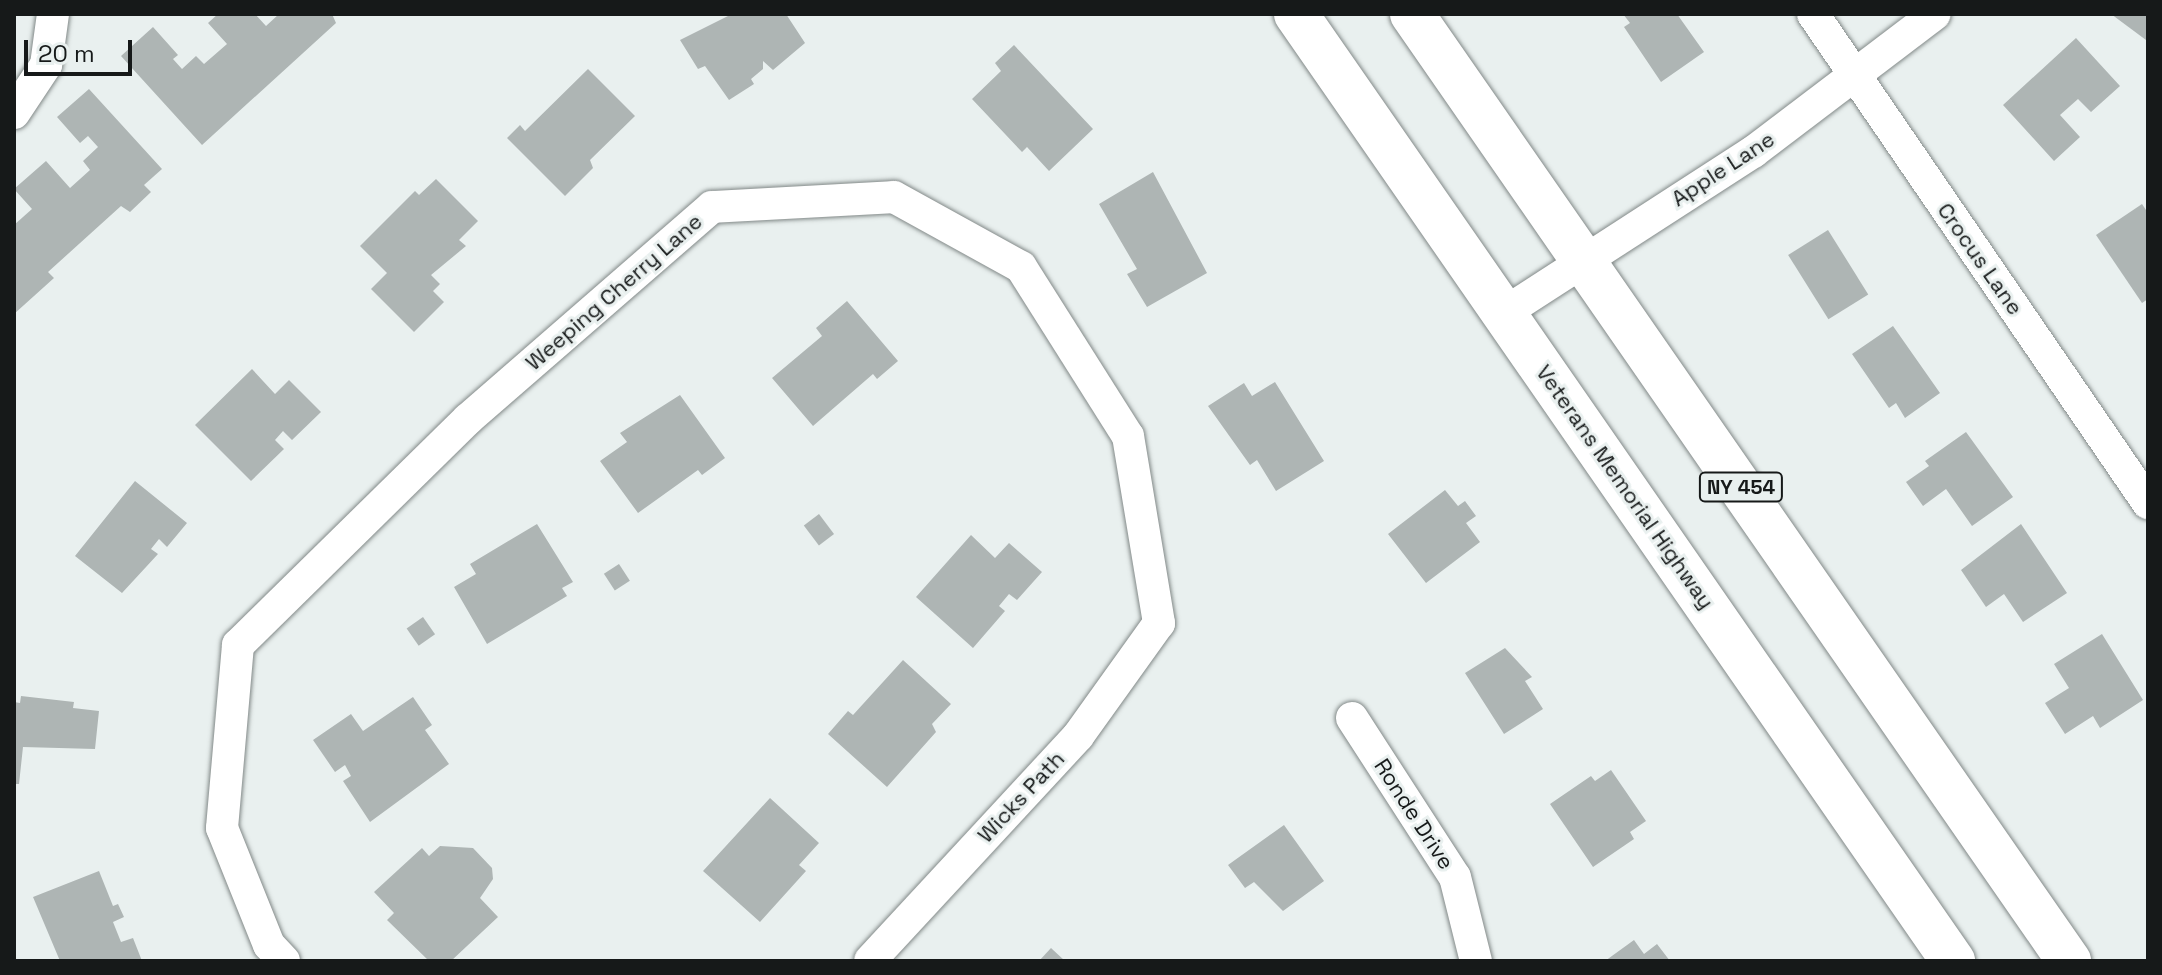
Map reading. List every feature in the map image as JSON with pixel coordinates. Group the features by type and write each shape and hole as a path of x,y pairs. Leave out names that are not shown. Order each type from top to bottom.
{"main road":[{"name":"Veterans Memorial Highway","path":"1296,14 1953,961"},
{"name":"NY 454","path":"1412,14 2069,961"}],"street":[{"path":"14,113 46,65 53,14"},
{"name":"Crocus Lane","path":"1813,14 2148,503"},
{"name":"Apple Lane","path":"1504,313 1583,259 1753,152 1935,14"},
{"name":"Weeping Cherry Lane","path":"284,961 269,945 222,828 238,645 468,419 712,207 894,197 1021,267 1128,436 1159,623"},
{"name":"Wicks Path","path":"870,961 1078,736 1159,623"},
{"name":"Ronde Drive","path":"1352,718 1455,877 1476,961"}],"building":[{"path":"218,14 255,14 266,26 279,14 332,14 336,23 202,145 121,56 153,27 178,55 173,59 182,69 196,56 204,64 227,44 208,23"},
{"path":"732,14 786,14 805,43 773,70 763,61 763,69 751,79 754,84 729,100 705,66 698,69 680,40"},
{"path":"1623,14 1677,14 1704,52 1661,82 1624,27 1630,23"},
{"path":"2111,14 2148,14 2146,40"},
{"path":"2076,38 2120,86 2091,112 2078,99 2060,115 2080,137 2054,161 2003,105"},
{"path":"1014,45 1093,129 1049,171 1027,147 1022,152 972,99 1001,71 995,63"},
{"path":"588,69 635,116 590,160 593,168 565,196 507,138 520,125 525,131"},
{"path":"89,89 162,169 144,185 151,192 130,212 121,206 48,272 54,278 14,314 14,225 32,209 14,189 46,161 70,188 90,170 83,161 98,147 88,136 80,143 57,117"},
{"path":"1153,172 1207,273 1147,307 1127,274 1137,269 1099,204"},
{"path":"436,179 478,221 459,240 466,246 431,275 440,284 433,291 444,302 414,332 371,289 387,273 360,246 415,191 419,195"},
{"path":"2142,204 2148,213 2148,299 2142,303 2096,235"},
{"path":"1828,230 1868,294 1828,319 1788,255"},
{"path":"847,301 898,361 877,379 873,374 813,426 772,378 822,336 816,328"},
{"path":"1893,326 1940,393 1905,418 1896,403 1889,408 1852,354"},
{"path":"252,369 275,394 289,380 321,412 292,440 283,431 275,440 284,449 251,481 195,425"},
{"path":"1275,382 1324,461 1276,491 1257,460 1250,465 1208,406 1244,383 1252,396"},
{"path":"680,395 725,458 702,475 698,470 638,513 600,461 627,442 620,433"},
{"path":"1966,432 2013,497 1972,526 1946,489 1923,506 1906,482 1929,466 1925,461"},
{"path":"135,481 187,523 167,547 159,539 151,549 158,554 122,593 75,556"},
{"path":"1445,490 1458,506 1465,501 1476,516 1466,523 1480,542 1426,583 1388,534"},
{"path":"819,514 834,534 819,545 804,525"},
{"path":"537,524 573,582 562,588 567,596 487,644 454,587 476,574 470,564"},
{"path":"2021,524 2067,593 2023,622 2004,594 1986,607 1961,570"},
{"path":"971,535 995,558 1009,543 1042,572 1017,600 1009,594 999,606 1005,611 973,648 916,597"},
{"path":"619,564 630,581 615,591 604,574"},
{"path":"423,617 435,634 419,646 407,628"},
{"path":"2102,634 2143,700 2100,728 2093,716 2065,734 2045,703 2069,688 2054,664"},
{"path":"1505,648 1532,677 1525,681 1543,709 1504,734 1465,673"},
{"path":"903,660 951,704 932,724 936,732 887,787 828,734 848,711 853,715"},
{"path":"21,696 74,702 73,708 99,711 95,749 23,747 19,784 14,784 14,702 20,703"},
{"path":"413,697 432,725 425,730 449,764 370,822 343,781 351,776 345,765 335,772 313,740 351,714 363,731"},
{"path":"1611,770 1646,821 1630,832 1634,839 1593,867 1550,804 1591,776 1595,781"},
{"path":"770,798 819,843 799,865 806,871 760,922 703,871"},
{"path":"1284,825 1324,881 1283,911 1254,882 1245,888 1228,865"},
{"path":"440,846 473,848 492,868 493,879 480,898 498,917 451,961 429,961 387,920 394,913 374,892 422,848 429,856"},
{"path":"99,871 113,906 118,904 124,917 113,922 121,942 133,938 142,961 60,961 33,897"},
{"path":"1634,940 1644,954 1657,944 1670,961 1605,961"},
{"path":"1051,948 1065,961 1039,961"}]}
